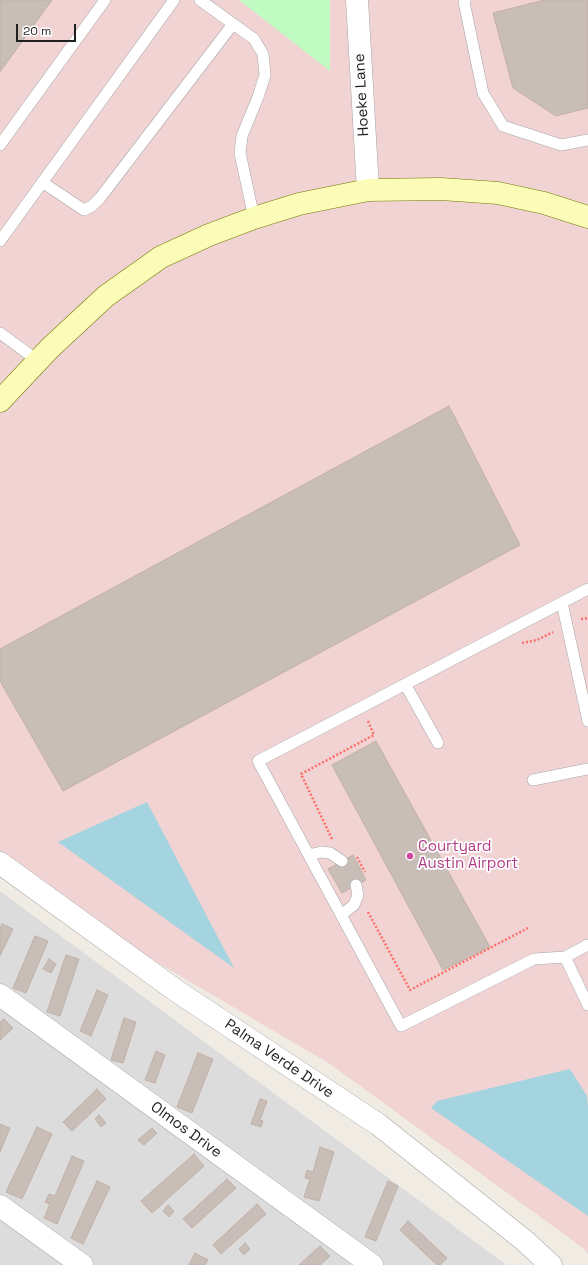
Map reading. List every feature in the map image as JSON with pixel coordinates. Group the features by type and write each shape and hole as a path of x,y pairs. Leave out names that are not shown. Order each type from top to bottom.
{"main road":[{"path":"0,401 38,361 106,296 161,257 209,235 254,218 299,204 368,190 441,189 498,193 544,203 588,217"}],"street":[{"name":"Hoeke Lane","path":"357,0 368,190"},
{"name":"Palma Verde Drive","path":"0,863 178,992 379,1125 525,1241 551,1265"},
{"name":"Olmos Drive","path":"0,995 372,1265"},
{"path":"0,1206 82,1265"}],"lane":[{"path":"0,145 105,0"},
{"path":"0,241 174,0"},
{"path":"200,0 254,39 263,54 266,75 242,136 240,153 254,218"},
{"path":"465,0 464,2 483,93 502,126 561,145 588,140"},
{"path":"42,182 84,210 92,206 100,198 233,24"},
{"path":"0,333 38,361"},
{"path":"588,589 258,761 401,1026 534,959 565,957 588,945"},
{"path":"562,603 588,720"},
{"path":"405,684 438,743"},
{"path":"533,780 588,769"},
{"path":"309,855 321,852 330,853 342,861"},
{"path":"344,920 354,905 358,895 356,885"},
{"path":"565,957 588,1005"}],"path":[{"path":"334,842 301,774 374,735 367,721 372,719"},
{"path":"354,852 368,878"},
{"path":"344,920 358,916 365,906 410,990 528,928"}],"shaded area":[{"path":"0,0 588,0 588,1254 583,1248 330,1064 0,870"},
{"path":"0,891 505,1264 506,1265 0,1265"}],"green space":[{"path":"239,0 330,0 330,71"}],"water":[{"path":"147,802 234,968 58,842"},
{"path":"570,1069 587,1096 588,1216 431,1108 437,1101"}],"building":[{"path":"0,0 52,0 0,72"},
{"path":"544,0 588,0 588,108 556,116 513,88 493,13"},
{"path":"449,406 520,545 63,791 0,681 0,649"},
{"name":"Courtyard Austin Airport","path":"376,741 490,947 443,970 332,765"},
{"path":"353,855 366,880 342,893 328,869"},
{"path":"2,924 13,929 0,956 0,928"},
{"path":"35,936 48,941 26,993 13,988"},
{"path":"66,955 79,959 60,1016 47,1012"},
{"path":"49,959 56,964 51,973 43,969"},
{"path":"97,990 108,995 91,1036 80,1031"},
{"path":"124,1018 136,1022 123,1063 111,1060"},
{"path":"4,1019 13,1028 0,1040 0,1022"},
{"path":"156,1051 165,1055 155,1083 145,1080"},
{"path":"198,1053 213,1059 192,1113 177,1107"},
{"path":"97,1089 106,1099 72,1131 63,1122"},
{"path":"260,1099 267,1101 260,1120 263,1121 261,1127 251,1124"},
{"path":"99,1115 106,1123 101,1127 95,1119"},
{"path":"0,1124 10,1128 0,1152"},
{"path":"37,1127 52,1134 22,1199 6,1192"},
{"path":"152,1128 157,1133 144,1145 138,1140"},
{"path":"320,1147 334,1152 319,1201 304,1197 310,1179 305,1178 307,1170 313,1172"},
{"path":"194,1154 204,1166 152,1213 141,1201"},
{"path":"72,1156 84,1161 57,1224 44,1218 50,1204 45,1202 49,1194 55,1196"},
{"path":"227,1179 236,1188 192,1228 183,1219"},
{"path":"97,1181 110,1187 83,1244 71,1238"},
{"path":"388,1181 398,1186 376,1241 365,1237"},
{"path":"257,1204 266,1214 221,1254 213,1245"},
{"path":"168,1205 174,1211 169,1217 163,1211"},
{"path":"408,1221 447,1258 440,1265 437,1265 400,1230"},
{"path":"245,1243 250,1249 244,1255 239,1249"},
{"path":"320,1246 330,1256 320,1265 299,1265"},
{"path":"195,1253 208,1260 205,1265 189,1265"}],"place":[{"name":"Courtyard Austin Airport","path":"410,856"}]}
